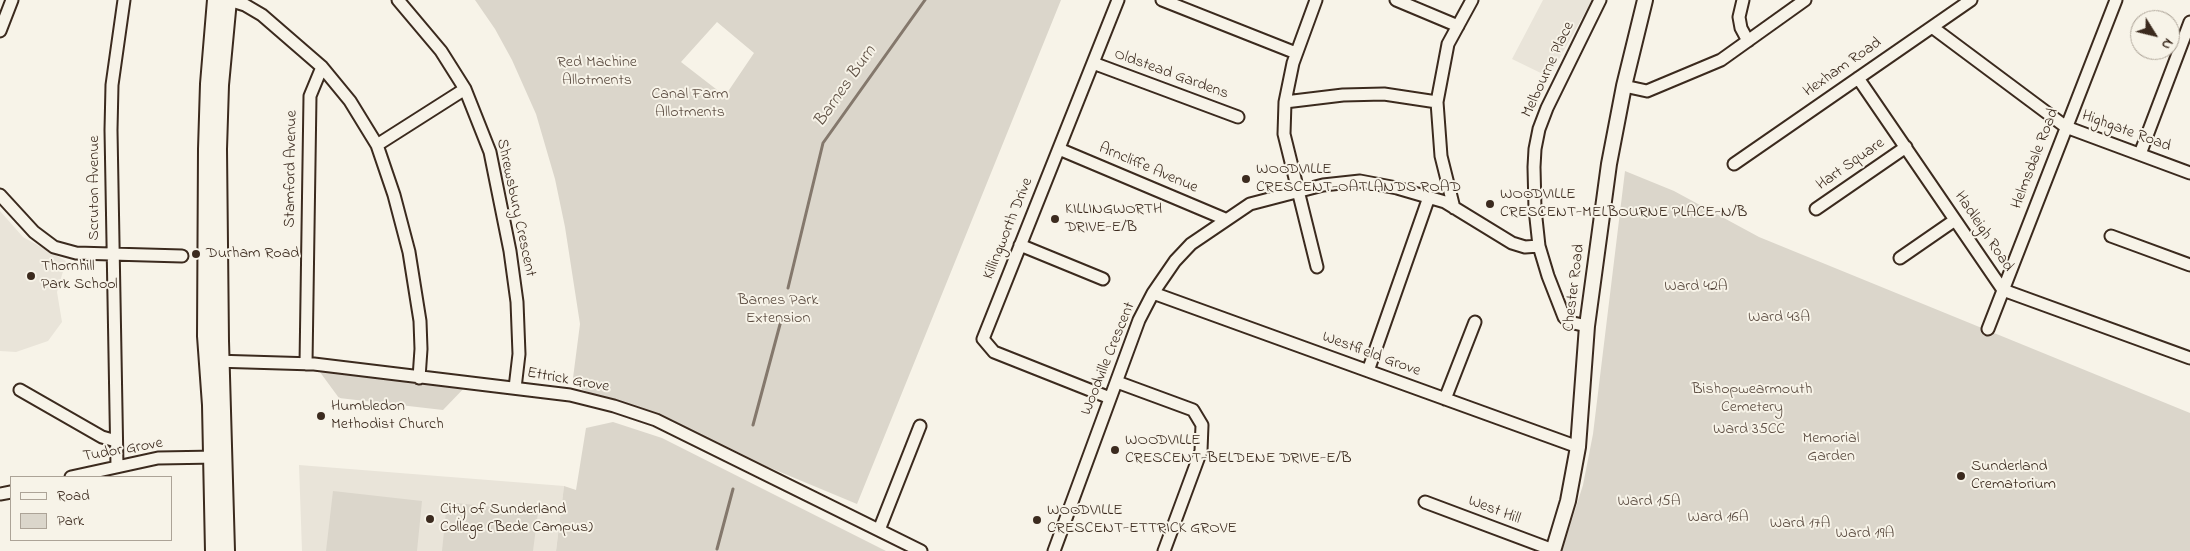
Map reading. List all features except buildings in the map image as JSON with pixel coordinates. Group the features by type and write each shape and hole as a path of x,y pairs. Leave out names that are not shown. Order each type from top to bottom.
{"highway":[{"path":"216,0 206,149 218,457 226,551"},
{"path":"214,361 220,86 228,0"},
{"path":"214,551 218,457"}],"main road":[{"name":"Chester Road","path":"1553,550 1568,501 1578,447 1587,326 1609,164 1624,86 1645,0"}],"street":[{"path":"0,31 12,0"},
{"name":"Scruton Avenue","path":"117,466 111,255 112,85 124,0"},
{"path":"228,0 245,5 262,15 322,67 350,101 377,145 394,195 408,252 420,321 422,349 419,378"},
{"name":"Shrewsbury Crescent","path":"398,0 441,51 465,90 490,152 510,251 517,302 519,354 515,388"},
{"name":"Killingworth Drive","path":"1110,398 994,352 983,339 1118,0"},
{"path":"1162,0 1296,53"},
{"path":"1316,0 1292,63 1286,102 1284,134 1317,267"},
{"path":"1396,0 1458,26"},
{"path":"1454,208 1441,156 1437,102 1448,44 1472,0"},
{"name":"Melbourne Place","path":"1539,246 1535,209 1534,167 1539,129 1547,108 1600,0"},
{"path":"1743,0 1739,17 1740,28 1748,42"},
{"path":"1624,86 1647,91 1722,60 1805,0"},
{"name":"Hexham Road","path":"1734,164 1971,0"},
{"name":"Helmsdale Road","path":"1988,329 2116,0"},
{"path":"2140,154 2190,22"},
{"name":"Highgate Road","path":"1932,27 2066,127 2190,173"},
{"name":"Oldstead Gardens","path":"1092,63 1238,117"},
{"name":"Stamford Avenue","path":"306,364 310,96 322,67"},
{"name":"Hadleigh Road","path":"1858,78 2003,290 2190,358"},
{"path":"377,145 465,90"},
{"path":"1286,102 1343,95 1384,94 1437,102"},
{"name":"Hart Square","path":"1816,209 1906,147"},
{"name":"Arncliffe Avenue","path":"1059,148 1225,219"},
{"name":"Woodville Crescent","path":"1054,551 1139,320 1174,261 1191,244 1225,219 1250,204 1299,190 1360,181 1397,188 1445,202 1517,245 1539,246"},
{"path":"0,195 34,232 54,247 76,253 182,256"},
{"path":"1368,371 1429,197"},
{"path":"1900,258 1955,220"},
{"path":"2111,236 2190,265"},
{"path":"1020,246 1103,279"},
{"path":"1539,246 1564,317 1569,322 1587,326"},
{"name":"Westfield Grove","path":"1154,293 1578,447"},
{"path":"1446,399 1474,322"},
{"name":"Ettrick Grove","path":"214,361 306,364 570,395 656,420 921,551"},
{"path":"1117,382 1193,410 1202,425 1201,452 1164,551"},
{"path":"20,390 102,438 116,441"},
{"path":"879,530 920,426"},
{"name":"Tudor Grove","path":"75,476 158,458 218,457"},
{"name":"West Hill","path":"1425,502 1553,550"}],"shaded area":[{"path":"1543,0 1592,0 1549,77 1512,59"},
{"name":"Thornhill Park School","path":"0,211 23,237 66,261 57,292 62,322 48,341 16,352 0,351"},
{"name":"City of Sunderland College (Bede Campus)","path":"299,465 564,486 556,551 302,551"}],"green space":[{"name":"Barnes Park Extension","path":"475,0 1061,0 857,504 581,389 573,378 580,324 565,227 555,179 536,114 512,60 495,29","holes":["717,22 754,53 725,96 681,62"]},
{"name":"Bishopwearmouth Cemetery","path":"1625,171 1674,191 1759,237 2190,413 2190,551 1562,551 1583,485 1593,434"},
{"path":"314,364 469,383 443,410 339,398"},
{"path":"613,422 662,438 886,551 556,551 564,486 576,490 586,428"},
{"path":"333,491 422,501 417,551 326,551"},
{"path":"447,502 538,512 533,551 442,551"}],"waterway":[{"name":"Barnes Burn","path":"788,288 823,143 925,0"},
{"path":"753,425 782,317"},
{"name":"Barnes Burn","path":"717,549 733,489"}],"place":[{"name":"WOODVILLE CRESCENT-OATLANDS ROAD","path":"1246,179"},
{"name":"WOODVILLE CRESCENT-MELBOURNE PLACE-N/B","path":"1490,204"},
{"name":"KILLINGWORTH DRIVE-E/B","path":"1055,219"},
{"name":"Durham Road","path":"196,254"},
{"name":"Thornhill Park School","path":"31,276"},
{"name":"Humbledon Methodist Church","path":"321,416"},
{"name":"WOODVILLE CRESCENT-BELDENE DRIVE-E/B","path":"1115,450"},
{"name":"Sunderland Crematorium","path":"1961,476"},
{"name":"City of Sunderland College (Bede Campus)","path":"430,519"},
{"name":"WOODVILLE CRESCENT-ETTRICK GROVE","path":"1037,520"}],"park label":[{"name":"Red Machine Allotments","path":"597,72"},
{"name":"Canal Farm Allotments","path":"690,104"},
{"name":"Ward 42A","path":"1696,287"},
{"name":"Ward 43A","path":"1779,318"},
{"name":"Ward 35CC","path":"1749,430"},
{"name":"Memorial Garden","path":"1831,448"},
{"name":"Ward 15A","path":"1649,502"},
{"name":"Ward 16A","path":"1718,518"},
{"name":"Ward 17A","path":"1800,524"},
{"name":"Ward 19A","path":"1865,534"}]}
